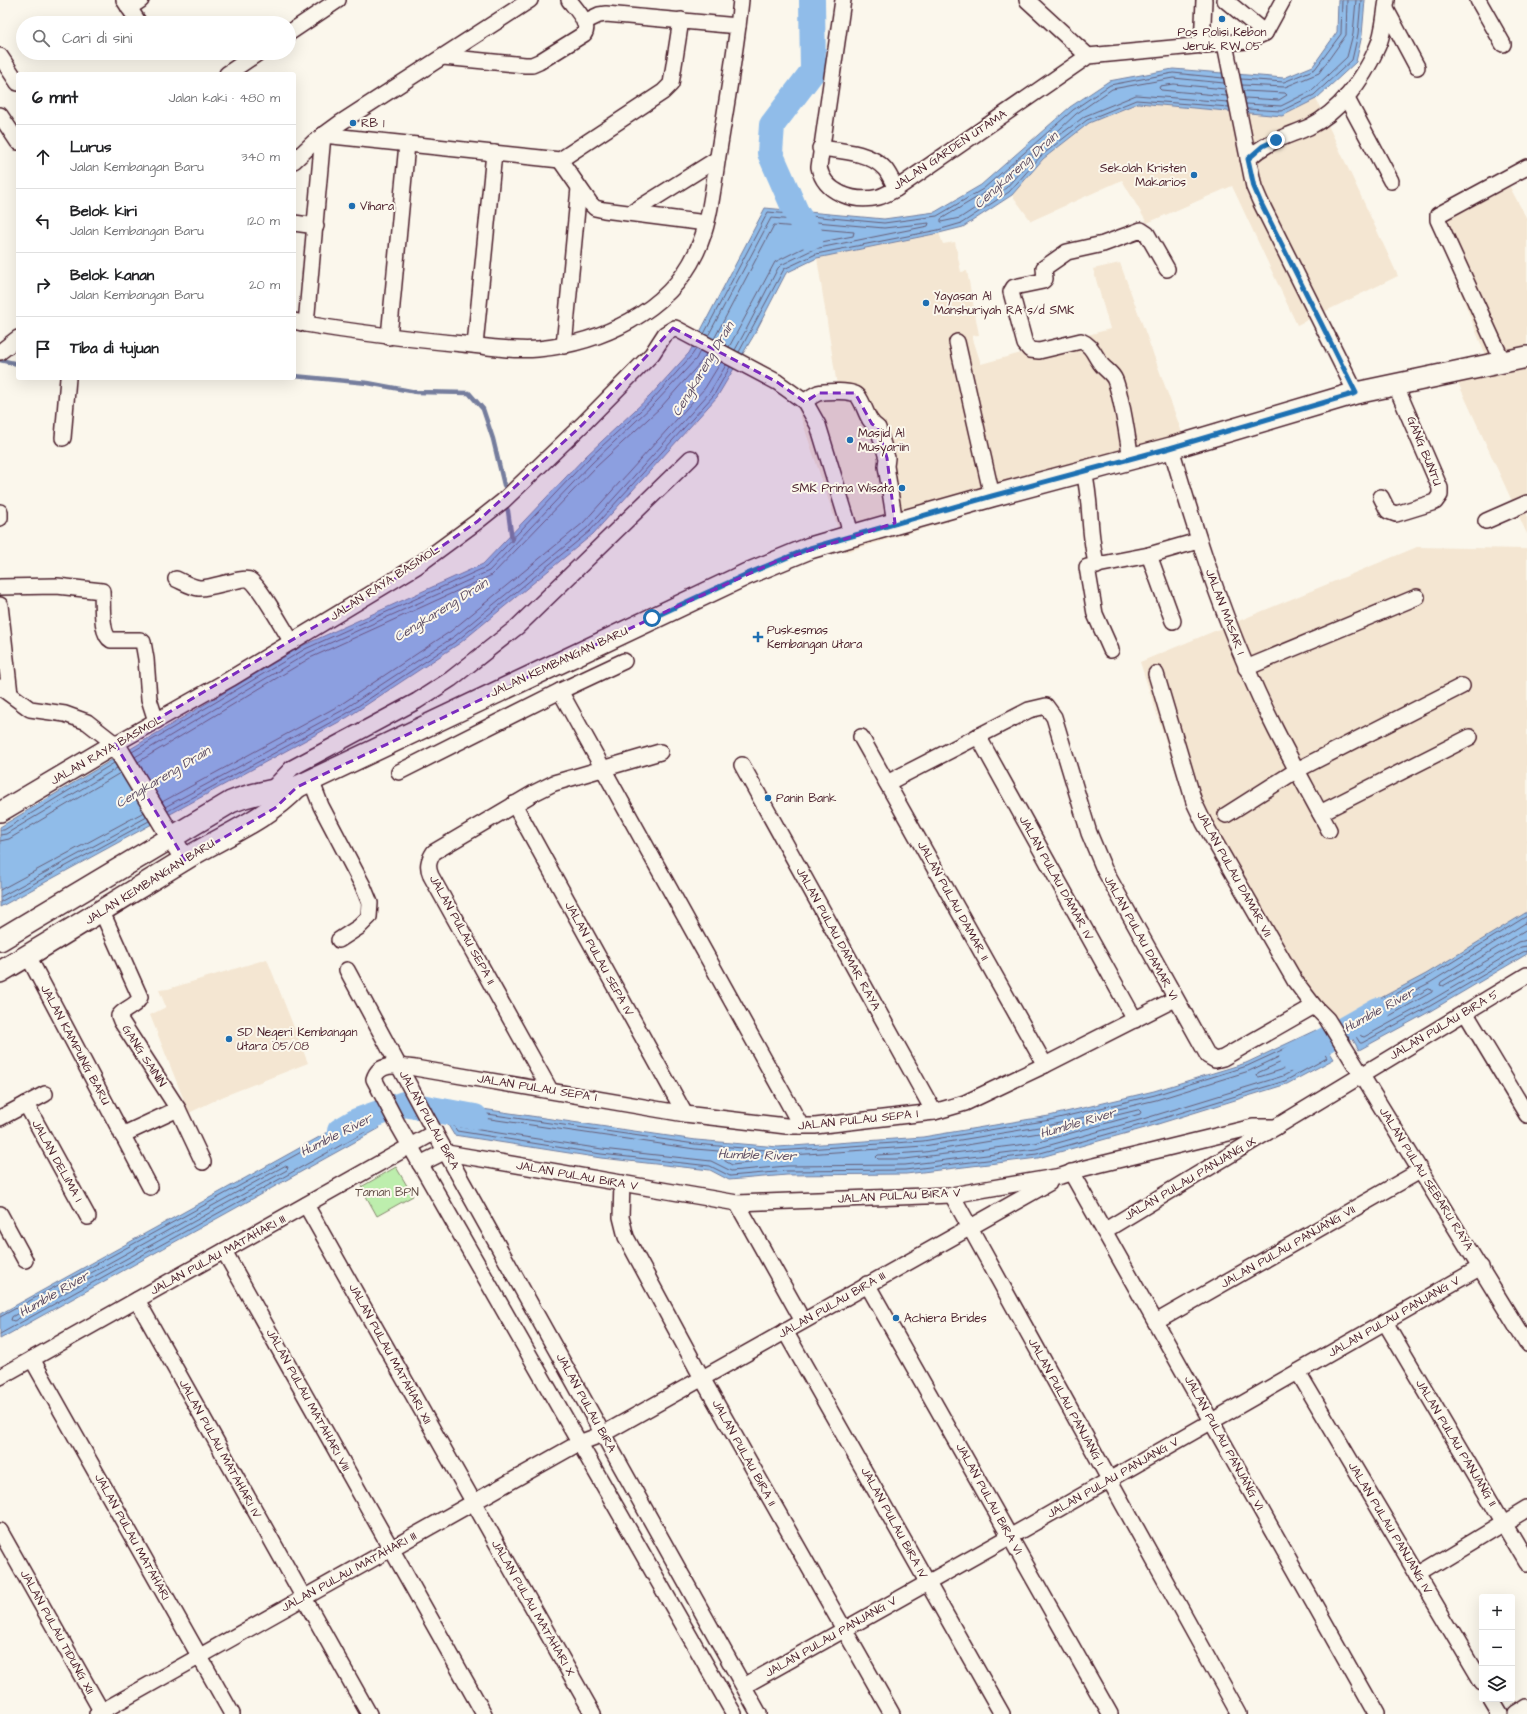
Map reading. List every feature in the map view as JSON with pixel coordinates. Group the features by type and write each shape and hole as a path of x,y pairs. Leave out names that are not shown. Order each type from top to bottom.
{"main road":[{"name":"JALAN KEMBANGAN BARU","path":"0,972 102,912 185,860 275,808 304,784 747,574 810,548 992,496 1132,459 1356,393 1527,358"},
{"name":"JALAN KEMBANGAN BARU","path":"0,940 167,831 245,796 304,784"}],"street":[{"path":"296,28 338,0"},
{"path":"296,159 323,135 530,0"},
{"path":"442,57 532,65 584,34 587,26 569,0"},
{"path":"323,135 316,226 300,323 389,337 475,346 536,349 564,346 611,331 635,319 654,306 669,292 684,273 695,254 706,223 741,0"},
{"name":"JALAN GARDEN UTAMA","path":"843,0 818,167 824,181 831,189 847,196 871,198 881,196 896,189 1088,56 1225,44 1247,41 1265,33"},
{"path":"1027,0 1088,56"},
{"path":"1202,46 1204,0"},
{"path":"1225,0 1265,33 1283,0"},
{"path":"1478,0 1503,44"},
{"path":"131,3 136,16"},
{"path":"1386,4 1417,67"},
{"path":"1248,159 1263,146 1311,126 1328,115 1346,97 1359,81 1377,50 1383,28 1386,4"},
{"path":"584,22 599,15 606,14 738,26"},
{"path":"323,135 560,160 663,92 671,84 681,20"},
{"path":"1225,44 1254,187 1356,393"},
{"path":"0,56 16,80"},
{"path":"230,72 248,60"},
{"path":"1346,97 1391,182"},
{"path":"0,116 16,139"},
{"path":"389,337 408,144"},
{"path":"820,148 855,153 871,159 880,164 887,171 896,189"},
{"path":"475,346 494,153"},
{"path":"631,213 717,159"},
{"path":"560,160 590,203 596,208 706,223"},
{"path":"1503,362 1438,220 1438,215 1527,167"},
{"path":"564,346 579,188"},
{"path":"296,223 316,226"},
{"path":"1132,459 1119,397 1111,374 1099,362 1091,347 1081,341 1039,352 1030,350 1025,344 1011,292 1014,288 1043,281 1045,279 1044,268 1067,252 1103,244 1141,230 1147,234 1167,269"},
{"name":"JALAN RAYA BASMOL","path":"0,812 117,747 156,721 292,642 417,566 478,521 505,498 582,425 652,354 665,334 675,328 749,366 777,382 805,402"},
{"path":"0,352 16,340"},
{"path":"957,342 992,496"},
{"path":"64,438 68,380"},
{"name":"GANG BUNTU","path":"1381,497 1388,511 1396,514 1435,502 1440,495 1440,488 1395,384"},
{"path":"851,536 818,425 805,402 820,393 855,393 872,424 878,428 887,458 886,466 895,523"},
{"name":"JALAN MASAR I","path":"1170,448 1198,541 1246,668 1329,830"},
{"path":"271,790 292,768 417,701 451,679 517,627 690,458"},
{"path":"1084,472 1091,518 1092,548 1097,566"},
{"path":"1486,521 1527,503"},
{"path":"0,512 0,518"},
{"path":"1111,650 1095,614 1087,567 1149,555 1198,541"},
{"path":"1149,555 1173,621"},
{"path":"176,579 198,588 219,586 243,578 250,580 258,588 292,642"},
{"path":"0,588 57,586 102,591 102,608 108,638 111,640 140,640 143,642 146,659 149,699 156,721"},
{"path":"1246,668 1417,597"},
{"path":"0,605 5,691 30,709 65,714 87,722 117,747 185,860"},
{"path":"399,772 560,691 624,661"},
{"name":"JALAN PULAU DAMAR VII","path":"1156,674 1194,802 1204,823 1295,981 1322,1013"},
{"path":"1226,815 1297,770 1462,686"},
{"path":"560,691 801,1126"},
{"name":"JALAN PULAU DAMAR VI","path":"978,736 1029,710 1046,706 1051,710 1089,833 1104,869 1208,1056 1215,1060 1223,1058 1322,1013"},
{"path":"887,783 978,736"},
{"name":"JALAN PULAU DAMAR IV","path":"978,736 1135,1020"},
{"name":"JALAN PULAU DAMAR II","path":"861,737 1045,1065"},
{"path":"1320,813 1470,737"},
{"name":"JALAN PULAU SEPA II","path":"550,1090 428,868 429,860 434,852 514,804 554,783 660,752"},
{"name":"JALAN PULAU DAMAR RAYA","path":"742,765 934,1112"},
{"path":"304,784 321,806 363,886 370,903 369,917 359,927 338,940"},
{"name":"JALAN PULAU SEPA IV","path":"514,804 685,1114"},
{"name":"GANG SAININ","path":"102,912 140,997 138,1001 122,1013 120,1016 121,1021 178,1110 203,1162"},
{"name":"JALAN KAMPUNG BARU","path":"28,956 150,1187"},
{"path":"347,970 402,1072"},
{"name":"JALAN PULAU BIRA 5","path":"1358,1070 1465,1012 1527,974"},
{"name":"JALAN PULAU SEPA I","path":"402,1072 550,1090 685,1114 786,1126 801,1126 934,1112 965,1103 1045,1065 1175,999"},
{"path":"1465,1012 1527,1115"},
{"name":"JALAN PULAU SEBARU RAYA","path":"1322,1013 1420,1172 1481,1267 1527,1344"},
{"name":"JALAN PULAU BIRA","path":"734,1714 397,1124 374,1079 375,1073 380,1069 386,1066 402,1072 759,1714"},
{"path":"1276,1127 1358,1070"},
{"path":"0,1118 45,1094"},
{"name":"JALAN DELIMA I","path":"26,1104 88,1217"},
{"path":"122,1135 178,1110"},
{"name":"JALAN PULAU BIRA V","path":"420,1164 440,1154 447,1153 737,1202 952,1195 1066,1174 1253,1127 1276,1127"},
{"name":"JALAN PULAU PANJANG IX","path":"1104,1231 1276,1127"},
{"name":"JALAN PULAU MATAHARI III","path":"0,1377 435,1132"},
{"name":"JALAN PULAU PANJANG VII","path":"1156,1322 1420,1172"},
{"name":"JALAN PULAU BIRA III","path":"604,1434 969,1227 1066,1174"},
{"name":"JALAN PULAU PANJANG VI","path":"1066,1174 1104,1231 1376,1714"},
{"name":"JALAN PULAU BIRA II","path":"622,1183 621,1217 626,1237 702,1378 892,1714"},
{"name":"JALAN PULAU PANJANG I","path":"952,1195 1239,1714"},
{"path":"737,1202 803,1321"},
{"name":"JALAN PULAU MATAHARI XII","path":"306,1205 473,1502"},
{"path":"0,1214 25,1260"},
{"name":"JALAN PULAU MATAHARI VIII","path":"224,1251 484,1714"},
{"name":"JALAN PULAU PANJANG V","path":"744,1686 1109,1480 1481,1267"},
{"name":"JALAN PULAU BIRA VI","path":"868,1284 1110,1714"},
{"name":"JALAN PULAU MATAHARI IV","path":"137,1300 369,1714"},
{"name":"JALAN PULAU PANJANG II","path":"1385,1322 1527,1563"},
{"name":"JALAN PULAU BIRA IV","path":"785,1331 1002,1714"},
{"name":"JALAN PULAU MATAHARI","path":"32,1359 232,1714"},
{"name":"JALAN PULAU PANJANG IV","path":"1298,1372 1479,1679"},
{"name":"JALAN PULAU MATAHARI III","path":"101,1713 579,1443 604,1434"},
{"name":"JALAN PULAU MATAHARI X","path":"473,1502 593,1714"},
{"path":"1418,1575 1527,1509"},
{"name":"JALAN PULAU TIDUNG XII","path":"0,1531 101,1713"},
{"path":"1493,1702 1500,1714"},
{"path":"1516,1714 1527,1707"}],"highlighted area":[{"path":"673,328 777,382 805,402 819,393 855,393 872,424 878,428 887,458 895,523 777,561 652,618 297,787 275,808 185,860 115,744 389,583 478,521 582,425"}],"shaded area":[{"path":"1316,99 1398,276 1297,325 1232,186 1147,223 1122,180 1031,221 1012,195 1043,159 1089,123 1138,103 1282,116"},
{"path":"1506,180 1527,219 1527,534 1455,376 1490,367 1429,212"},
{"path":"939,233 943,244 955,242 961,272 967,271 979,335 972,336 981,364 1110,329 1093,269 1120,263 1188,449 846,552 794,397 838,392 817,258"},
{"path":"1417,547 1527,549 1527,923 1336,1032 1305,995 1183,794 1140,662"},
{"name":"SD Negeri Kembangan Utara 05/08","path":"267,959 308,1063 224,1096 189,1113 150,1015 166,1007 159,990 168,989"}],"green space":[{"name":"Taman BPN","path":"396,1167 413,1196 377,1216 361,1187"}],"water":[{"name":"Cengkareng Drain","path":"1338,0 1365,0 1362,35 1356,62 1316,99 1282,116 1138,103 1089,123 1043,159 1012,195 963,227 817,258 786,273 754,335 717,397 593,534 460,643 348,717 0,907 0,827 304,645 483,564 586,456 650,396 689,353 765,208 884,219 935,212 981,185 1070,107 1109,81 1173,69 1284,78 1313,66 1337,32"},
{"path":"1527,912 1527,954 1427,1013 1359,1050 1341,1019 1426,974"},
{"path":"1316,1030 1334,1059 1287,1084 1145,1128 1038,1158 906,1174 787,1175 729,1180 710,1170 601,1158 454,1135 434,1102 696,1140 778,1147 923,1137 1049,1116 1154,1091 1246,1063"},
{"path":"368,1110 380,1128 0,1339 0,1314"}],"waterway":[{"path":"811,237 796,212 770,153 772,125 813,71 812,0"},
{"path":"0,360 16,364"},
{"path":"296,376 368,383 416,392 469,393 483,409 493,439 504,485 509,491"},
{"path":"504,502 508,511 512,540"},
{"name":"Humble River","path":"1292,1059 1378,1010"},
{"name":"Humble River","path":"340,1131 357,1121 404,1104 475,1117"}],"place":[{"name":"Pos Polisi Kebon Jeruk RW 05","path":"1222,19"},
{"name":"RB 1","path":"353,123"},
{"name":"Sekolah Kristen Makarios","path":"1194,175"},
{"name":"Vihara","path":"352,206"},
{"name":"Yayasan Al Manshuriyah RA s/d SMK","path":"926,303"},
{"name":"Masjid Al Musyariin","path":"850,440"},
{"name":"SMK Prima Wisata","path":"902,488"},
{"name":"Puskesmas Kembangan Utara","path":"758,637"},
{"name":"Panin Bank","path":"768,798"},
{"name":"SD Negeri Kembangan Utara 05/08","path":"229,1039"},
{"name":"Achiera Brides","path":"896,1318"}],"route":[{"path":"652,618 747,574 810,548 992,496 1170,448 1356,393 1254,187 1248,159 1263,146 1276,140"}]}
